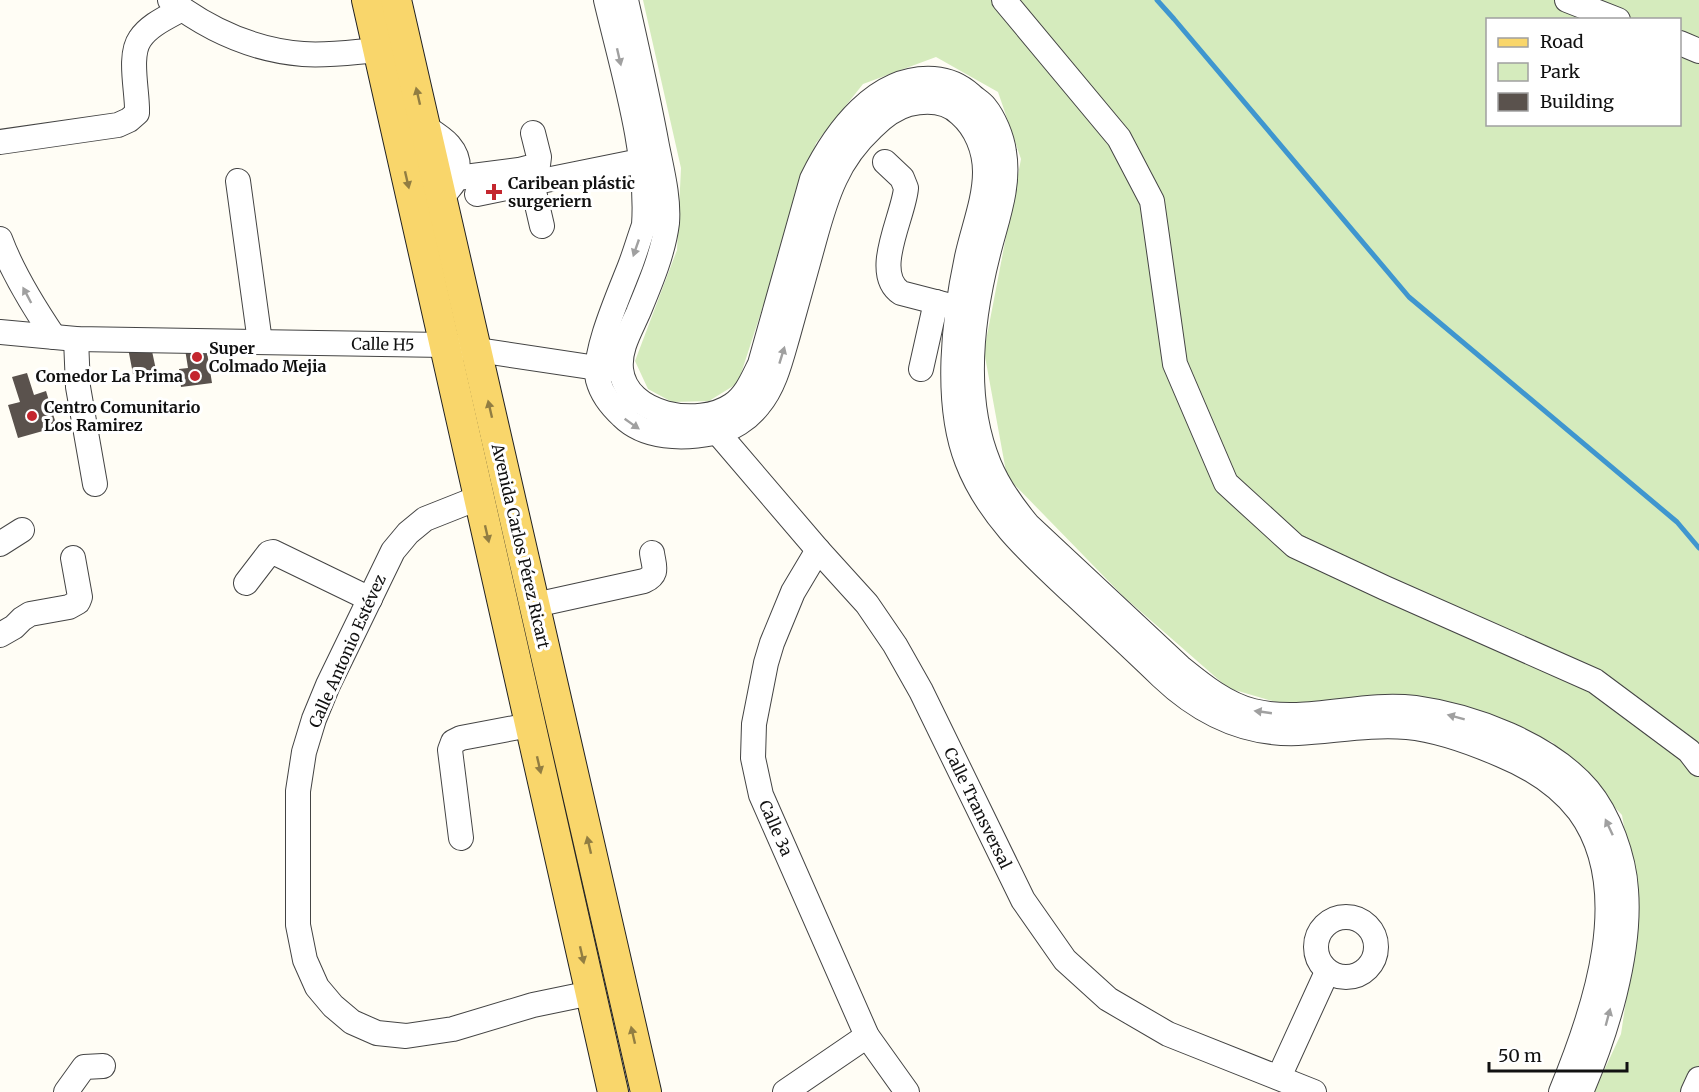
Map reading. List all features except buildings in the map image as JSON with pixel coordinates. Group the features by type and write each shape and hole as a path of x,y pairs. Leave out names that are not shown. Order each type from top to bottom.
{"main road":[{"name":"Avenida Carlos Pérez Ricart","path":"367,0 613,1092"},
{"name":"Avenida Carlos Pérez Ricart","path":"396,0 425,126 450,187 477,351 646,1092"}],"street":[{"path":"606,0 635,127 645,210 644,225 606,327 597,368 598,381 605,397 629,424 643,431 663,436 718,433 736,426 754,396 760,364 812,179 822,158 863,106 882,92 902,82 924,78 945,80 967,91 985,107 997,129 1004,151 1006,174 1003,197 982,276 973,353 974,412 980,441 989,466 1014,508 1028,525 1172,659 1196,693 1222,719 1257,730 1297,733 1354,727 1399,726 1421,729 1488,750 1522,764 1560,790 1577,808 1590,828 1600,852 1606,880 1608,909 1606,936 1590,1012 1578,1052 1561,1092"},
{"path":"626,0 642,65 657,145 666,196 667,220 664,242 653,275 623,347 621,369 630,392 642,404 665,413 685,417 709,415 770,388 780,361 821,216 833,182 851,152 879,120 897,108 915,103 933,102 949,105 961,114 981,144 986,174 984,192 968,254 959,308 953,381 954,409 959,437 966,460 987,501 1003,524 1032,554 1174,688 1230,702 1252,711 1268,713 1302,714 1358,708 1413,708 1439,712 1508,734 1535,747 1562,766 1588,790 1614,837 1623,867 1626,920 1621,962 1604,1035 1581,1092"},
{"path":"1004,0 1119,138 1152,201 1175,364 1226,483 1295,546 1595,681 1689,751 1699,764"},
{"path":"1567,0 1613,18"},
{"path":"0,142 118,125 129,120 137,113 134,63 136,47 140,38 176,4 222,33 280,51 321,54 378,50"},
{"path":"1681,43 1699,51"},
{"path":"450,187 538,165 539,157 533,133"},
{"path":"477,194 640,161"},
{"path":"885,162 902,178 906,188 890,252 889,278 895,289 901,293 959,308"},
{"path":"238,181 260,342"},
{"path":"532,183 542,226"},
{"path":"0,275 2,245"},
{"path":"2,245 31,302 65,338 78,387 95,484"},
{"path":"921,369 936,302"},
{"name":"Calle H5","path":"0,332 65,338 445,345 597,368 621,369"},
{"name":"Calle Transversal","path":"718,433 867,604 895,645 921,692 1023,900 1065,960 1108,999 1168,1034 1314,1092"},
{"name":"Calle Antonio Estévez","path":"478,498 425,519 408,533 393,551 314,719 304,752 298,791 298,925 305,960 317,987 333,1006 352,1022 377,1033 406,1036 453,1029 533,1005 591,993"},
{"path":"0,544 22,530"},
{"name":"Calle 3a","path":"818,550 793,592 772,643 754,724 753,758 761,795 867,1036 907,1092"},
{"path":"246,583 268,553 273,552 370,599"},
{"path":"535,605 652,577 655,572 652,553"},
{"path":"0,636 30,614 69,607 78,602 80,597 73,558"},
{"path":"461,838 450,750 453,742 461,738 530,725"},
{"path":"1279,1077 1328,972"},
{"path":"785,1092 867,1036"},
{"path":"66,1092 84,1067 103,1066"},
{"path":"1693,1092 1699,1079"}],"green space":[{"path":"643,0 1699,0 1699,1092 1594,1092 1621,1034 1639,914 1622,815 1552,742 1433,700 1279,703 1228,688 1123,596 1007,477 984,351 1021,159 998,92 936,57 863,84 816,143 738,383 709,401 672,402 648,389 635,361 677,250 681,168"}],"waterway":[{"path":"1157,0 1409,297 1677,522 1699,548"}],"place":[{"name":"Caribean plástic surgeriern","path":"494,192"},
{"name":"Super Colmado Mejia","path":"197,357"},
{"name":"Comedor La Prima","path":"195,376"},
{"name":"Centro Comunitario Los Ramirez","path":"32,416"}]}
